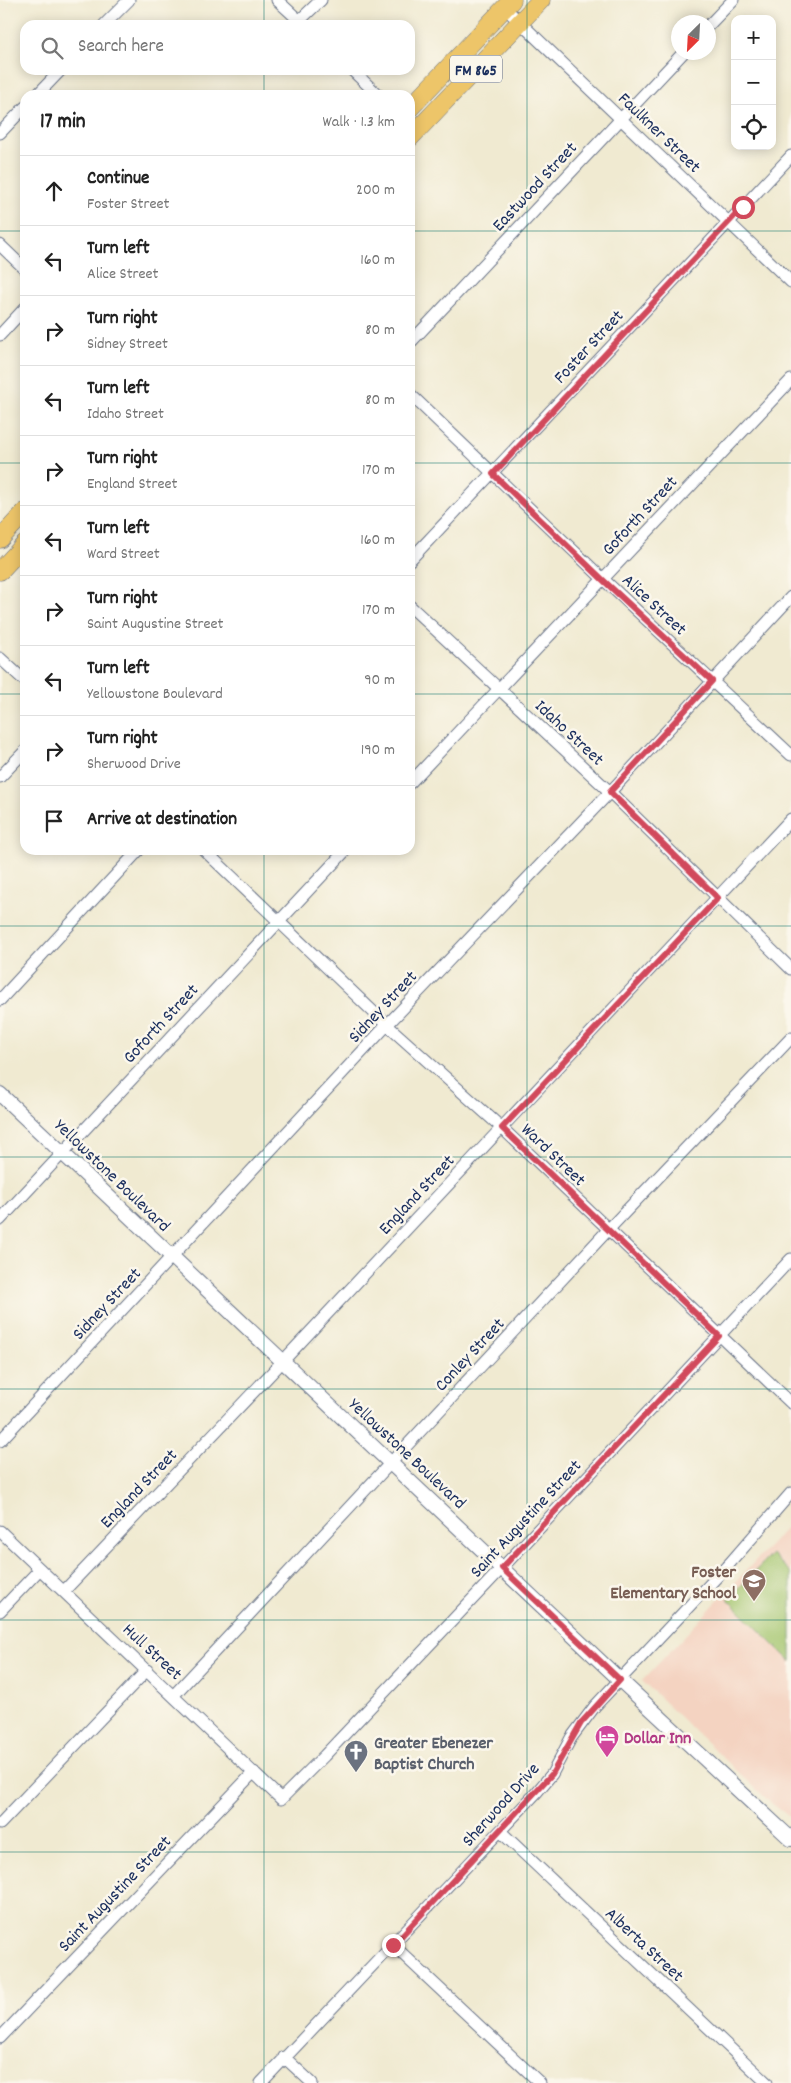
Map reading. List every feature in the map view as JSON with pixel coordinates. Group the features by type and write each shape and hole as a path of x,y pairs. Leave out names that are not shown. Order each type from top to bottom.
{"main road":[{"name":"FM 865","path":"415,128 542,0"},
{"name":"FM 865","path":"415,103 508,4"},
{"path":"0,539 20,517"},
{"path":"0,571 20,549"}],"street":[{"path":"109,20 128,0"},
{"path":"277,0 299,20"},
{"path":"304,20 321,0"},
{"path":"716,18 733,0"},
{"name":"Faulkner Street","path":"508,4 520,22 791,282"},
{"name":"Eastwood Street","path":"415,338 677,60"},
{"path":"42,90 56,75"},
{"path":"357,75 373,90"},
{"path":"0,133 20,112"},
{"name":"Foster Street","path":"415,555 791,156"},
{"path":"0,246 20,264"},
{"path":"0,335 20,313"},
{"name":"Goforth Street","path":"415,778 791,380"},
{"name":"Alice Street","path":"415,399 603,580 791,755"},
{"name":"Sidney Street","path":"0,1441 387,1025 610,792 791,597"},
{"name":"Idaho Street","path":"415,611 610,792 791,968"},
{"path":"0,658 20,676"},
{"path":"0,777 20,756"},
{"name":"England Street","path":"64,1591 283,1361 791,819"},
{"path":"0,1000 134,855"},
{"name":"Ward Street","path":"209,855 387,1025 502,1128 791,1403"},
{"name":"Goforth Street","path":"0,1220 341,855"},
{"name":"Conley Street","path":"174,1695 608,1230 791,1038"},
{"name":"Yellowstone Boulevard","path":"0,1094 620,1680 791,1838"},
{"name":"Saint Augustine Street","path":"282,1798 502,1568 791,1259"},
{"name":"Sherwood Drive","path":"260,2083 393,1945 552,1774 581,1723 730,1563 791,1493"},
{"name":"Hull Street","path":"0,1531 282,1798"},
{"path":"0,1611 40,1569"},
{"path":"0,1824 147,1670"},
{"name":"Saint Augustine Street","path":"0,2038 254,1772"},
{"name":"Alberta Street","path":"500,1831 767,2083"},
{"path":"393,1945 540,2083"},
{"path":"284,2057 312,2083"}],"shaded area":[{"name":"Foster Elementary School","path":"791,1523 791,1818 771,1803 642,1681"}],"green space":[{"path":"772,1554 791,1573 791,1662 728,1599"}],"place":[{"name":"Foster Elementary School","path":"754,1602"},
{"name":"Dollar Inn","path":"607,1758"},
{"name":"Greater Ebenezer Baptist Church","path":"356,1773"}],"route":[{"path":"393,1945 536,1793 552,1774 581,1723 620,1680 502,1568 719,1336 502,1128 718,898 610,792 712,681 493,474 743,207"}]}
